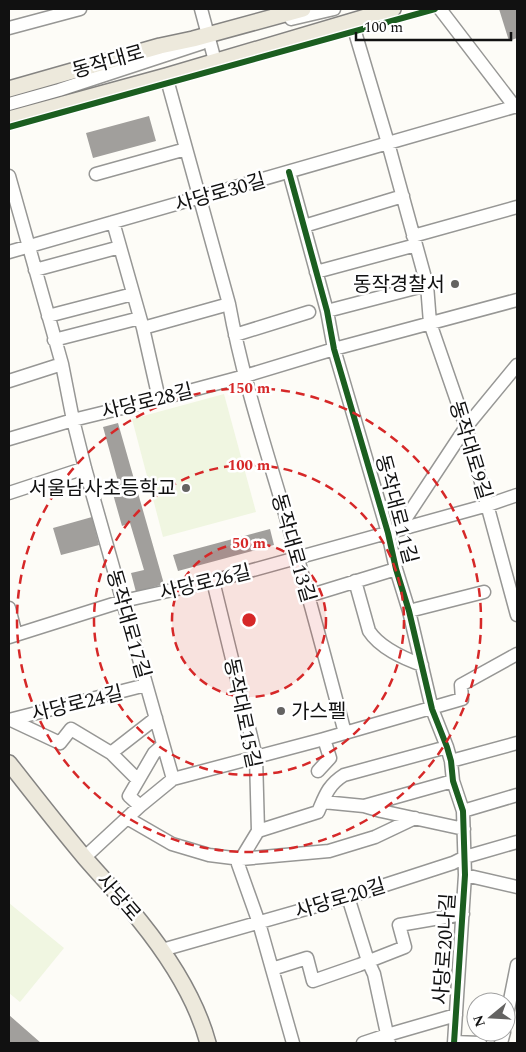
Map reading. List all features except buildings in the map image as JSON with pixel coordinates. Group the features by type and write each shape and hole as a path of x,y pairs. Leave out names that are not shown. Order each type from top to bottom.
{"main road":[{"name":"동작대로","path":"9,89 160,46 209,37 303,9"},
{"name":"동작대로","path":"9,119 166,76 393,9"},
{"name":"사당로","path":"9,763 162,950 194,1005 208,1043"}],"street":[{"path":"9,28 80,9"},
{"path":"201,9 215,61"},
{"path":"209,37 309,9"},
{"path":"209,37 334,9"},
{"path":"440,9 517,107"},
{"name":"동작대로9길","path":"352,22 427,285 430,323 466,427 514,591 517,615"},
{"name":"동작대로","path":"9,96 209,37"},
{"name":"동작대로","path":"9,104 59,90 209,37"},
{"name":"동작대로13길","path":"166,76 229,304 234,335 245,376 298,558 345,733"},
{"name":"사당로30길","path":"9,252 517,107"},
{"path":"96,174 186,149"},
{"name":"동작대로11길","path":"289,172 327,311 334,349 393,532 396,569 410,611 432,709 447,747 453,780 463,811 465,857"},
{"name":"동작대로17길","path":"9,176 62,364 85,468 173,780"},
{"path":"304,226 403,196"},
{"path":"316,272 517,207"},
{"path":"113,222 141,323 159,399"},
{"path":"35,270 120,247"},
{"path":"327,311 427,285"},
{"path":"48,316 133,294"},
{"name":"사당로28길","path":"9,439 73,420 245,376 334,349 517,300"},
{"path":"54,340 229,304"},
{"path":"234,335 309,312"},
{"path":"9,381 62,364"},
{"path":"393,532 466,427 517,366"},
{"path":"9,493 85,468"},
{"name":"사당로26길","path":"13,636 123,601 214,581 488,506 517,495"},
{"path":"308,596 396,569"},
{"name":"동작대로15길","path":"214,581 256,757 258,832"},
{"path":"355,581 369,631 373,638 388,649 422,665"},
{"path":"410,611 484,592"},
{"path":"9,608 13,636"},
{"path":"85,858 140,806 173,780 432,709 462,699 461,685 517,654"},
{"name":"사당로24길","path":"10,720 146,685"},
{"path":"111,753 156,718"},
{"path":"10,720 60,743 72,728 111,753 138,780"},
{"path":"324,739 330,758 344,775"},
{"path":"451,762 517,743"},
{"path":"140,806 130,796 154,753 162,745"},
{"path":"293,1043 259,922 238,864 258,832 318,812 326,792 335,781 344,775 447,747"},
{"path":"318,771 330,758"},
{"path":"364,806 453,780"},
{"path":"463,811 517,795"},
{"path":"322,802 364,806 464,829"},
{"path":"127,818 172,844 209,855 241,859 329,851 375,837 415,818"},
{"name":"사당로20길","path":"162,950 348,897 453,863 465,857 517,842"},
{"name":"사당로20나길","path":"454,1043 465,857"},
{"path":"465,875 517,887"},
{"path":"348,897 368,961 374,974 388,1039"},
{"name":"사당로20나길","path":"368,961 405,947 399,925 463,914"},
{"path":"272,969 307,958 313,981 368,961"},
{"path":"514,992 517,965"},
{"path":"364,1043 388,1039 456,1015"},
{"path":"454,1043 480,1043"}],"green space":[{"path":"224,394 256,512 163,537 132,419"},
{"path":"9,903 64,948 20,1002 9,993"}],"cycle path":[{"path":"9,127 435,9"},
{"path":"289,172 327,311 334,349 409,611 432,709 447,747 451,761 453,781 463,811 465,875 454,1043"}],"place":[{"name":"동작경찰서","path":"455,284"},
{"name":"서울남사초등학교","path":"186,488"},
{"name":"가스펠","path":"281,711"}]}
